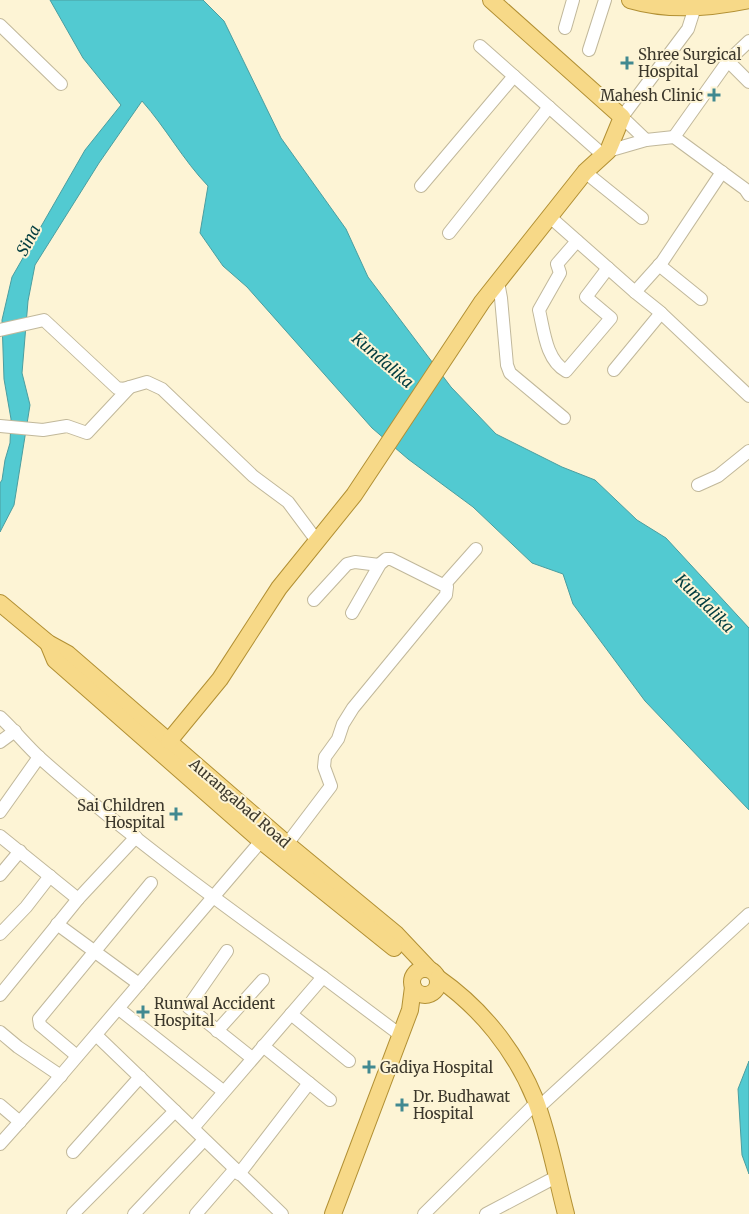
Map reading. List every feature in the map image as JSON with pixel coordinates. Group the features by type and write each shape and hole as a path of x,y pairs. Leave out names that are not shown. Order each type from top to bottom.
{"main road":[{"path":"169,741 220,679 279,588 354,495 482,302 585,172 605,153 622,117 491,0"},
{"path":"630,0 660,5 695,7 720,6 749,0"},
{"name":"Aurangabad Road","path":"0,603 48,644 68,654 169,741 265,835 287,844 396,934 426,982"},
{"name":"Aurangabad Road","path":"48,644 55,660 265,835 386,941 426,982 458,992 509,1047 537,1106 566,1214"},
{"path":"333,1214 400,1034 410,1010 426,982"}],"street":[{"path":"565,28 573,0"},
{"path":"589,50 605,0"},
{"path":"646,140 622,117 688,29 695,7"},
{"path":"0,25 61,84"},
{"path":"674,137 728,62 749,40"},
{"path":"480,46 549,108 605,153 646,140 674,137 748,192"},
{"path":"728,62 749,82"},
{"path":"421,186 514,76"},
{"path":"449,233 549,108"},
{"path":"585,172 642,218"},
{"path":"635,292 659,265 722,172"},
{"path":"550,217 661,313 749,396"},
{"path":"577,242 557,264 560,272 539,310 548,349 557,366 566,371 611,318 586,297 608,268"},
{"path":"659,265 701,298"},
{"path":"498,282 507,365 510,374 564,418"},
{"path":"614,370 661,313"},
{"path":"0,330 44,320 112,385 124,389 147,382 162,389 253,476 288,502 317,540"},
{"path":"1,426 42,430 67,426 87,433 130,387"},
{"path":"698,485 718,476 749,451"},
{"path":"444,585 476,549"},
{"path":"287,844 331,786 324,767 325,758 338,739 347,717 446,595 447,587 390,559 383,561 380,565 352,613"},
{"path":"314,600 347,564 355,562 380,565"},
{"path":"0,717 39,757 136,837 212,897 400,1034"},
{"path":"0,742 14,731"},
{"path":"0,812 39,757"},
{"path":"0,1144 61,1076 265,835"},
{"path":"0,836 78,899"},
{"path":"0,995 78,899 136,837"},
{"path":"0,875 20,851"},
{"path":"0,934 26,907 50,876"},
{"path":"78,1056 40,1025 39,1020 152,883"},
{"path":"424,1214 537,1106 749,914"},
{"path":"57,924 139,984"},
{"path":"227,951 188,1005 190,1009 252,1058"},
{"path":"193,1128 323,977"},
{"path":"218,1031 262,980"},
{"path":"118,1009 223,1091"},
{"path":"291,1014 348,1061"},
{"path":"0,1032 18,1047 61,1076"},
{"path":"96,1035 282,1214"},
{"path":"263,1046 330,1100"},
{"path":"73,1152 140,1077"},
{"path":"200,1213 237,1172 309,1083"},
{"path":"0,1105 20,1122"},
{"path":"73,1214 175,1111"},
{"path":"134,1214 204,1140"},
{"path":"486,1214 556,1177"}],"water":[{"name":"Kundalika","path":"50,0 203,0 224,21 281,138 346,229 368,277 451,387 496,434 562,467 595,480 637,520 666,538 749,628 749,810 645,701 573,604 563,574 532,563 473,507 408,459 372,428 247,287 223,266 200,233 208,186 142,101 99,163 35,265 28,301 22,373 30,405 14,505 0,532 0,483 10,443 11,419 4,379 2,320 12,277 85,150 121,105 83,58"},
{"path":"749,1061 749,1174 742,1155 738,1089"}],"place":[{"name":"Shree Surgical Hospital","path":"627,63"},
{"name":"Mahesh Clinic","path":"714,95"},
{"name":"Sai Children Hospital","path":"176,814"},
{"name":"Runwal Accident Hospital","path":"143,1012"},
{"name":"Gadiya Hospital","path":"369,1067"},
{"name":"Dr. Budhawat Hospital","path":"402,1105"}],"water label":[{"name":"Sina","path":"28,240"}]}
